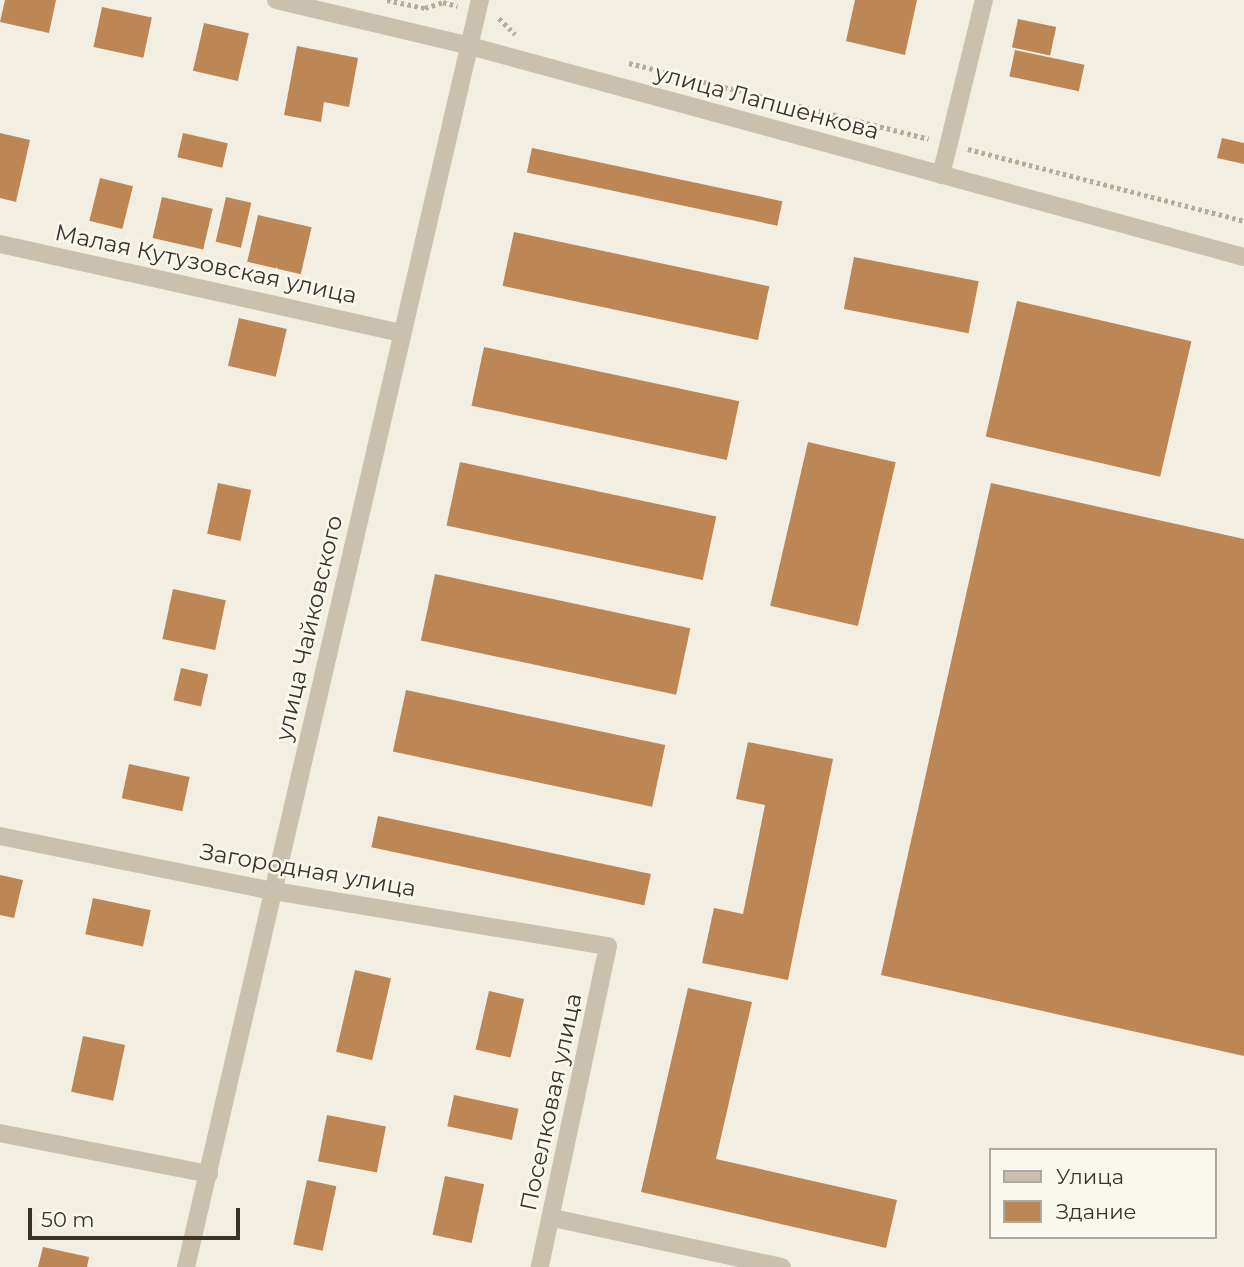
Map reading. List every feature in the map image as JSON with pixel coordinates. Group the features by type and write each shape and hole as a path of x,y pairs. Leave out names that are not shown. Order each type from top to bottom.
{"street":[{"name":"улица Лапшенкова","path":"276,0 470,46 1244,257"},
{"path":"941,175 984,0"},
{"name":"улица Чайковского","path":"186,1267 479,6"},
{"name":"Малая Кутузовская улица","path":"0,244 402,333"},
{"name":"Загородная улица","path":"0,836 274,891 608,946"},
{"name":"Поселковая улица","path":"540,1267 553,1218 608,946"},
{"path":"0,1133 208,1174"},
{"path":"553,1218 782,1267"}],"path":[{"path":"387,0 425,8 443,2 479,6 502,19 515,34 529,37"},
{"path":"624,61 1244,221"}],"building":[{"path":"5,0 56,0 49,33 0,22"},
{"path":"855,0 917,0 905,55 846,41"},
{"path":"102,7 152,18 143,58 93,47"},
{"path":"1018,19 1056,27 1050,55 1012,47"},
{"path":"204,23 249,33 238,81 193,71"},
{"path":"297,46 358,58 349,107 324,102 321,122 284,115"},
{"path":"1015,50 1084,65 1079,91 1009,76"},
{"path":"0,133 30,140 16,202 0,198"},
{"path":"183,133 228,143 222,168 177,157"},
{"path":"1222,138 1244,143 1244,164 1217,158"},
{"path":"532,148 782,201 777,226 527,172"},
{"path":"100,178 133,186 122,229 89,221"},
{"path":"162,197 213,209 203,250 153,238"},
{"path":"226,197 251,203 241,248 216,242"},
{"path":"258,215 312,227 301,274 247,262"},
{"path":"514,232 769,286 758,340 503,286"},
{"path":"854,257 979,281 969,333 844,309"},
{"path":"1017,301 1191,341 1160,477 986,436"},
{"path":"239,318 287,329 276,377 228,366"},
{"path":"484,347 739,401 727,460 472,406"},
{"path":"808,442 896,462 858,626 770,606"},
{"path":"460,462 716,516 703,580 446,526"},
{"path":"218,483 251,490 240,541 207,534"},
{"path":"991,483 1244,539 1244,1056 881,975"},
{"path":"435,574 690,628 676,695 421,641"},
{"path":"173,589 226,600 215,650 162,639"},
{"path":"181,668 208,674 201,706 174,700"},
{"path":"406,690 665,745 652,807 393,752"},
{"path":"748,742 833,759 788,980 702,963 714,908 743,914 765,805 736,799"},
{"path":"129,764 190,777 182,811 122,798"},
{"path":"378,816 651,874 644,905 371,847"},
{"path":"0,875 23,880 14,918 0,915"},
{"path":"93,898 151,910 143,946 85,934"},
{"path":"355,970 391,978 372,1060 336,1052"},
{"path":"688,988 752,1002 716,1159 897,1200 886,1248 641,1192"},
{"path":"489,991 524,999 511,1058 476,1049"},
{"path":"83,1036 125,1045 113,1101 71,1092"},
{"path":"454,1095 519,1109 512,1140 447,1126"},
{"path":"327,1115 386,1126 377,1173 318,1161"},
{"path":"445,1176 484,1184 472,1243 433,1235"},
{"path":"307,1180 336,1186 323,1251 293,1245"},
{"path":"43,1247 89,1257 87,1267 38,1267"}]}
